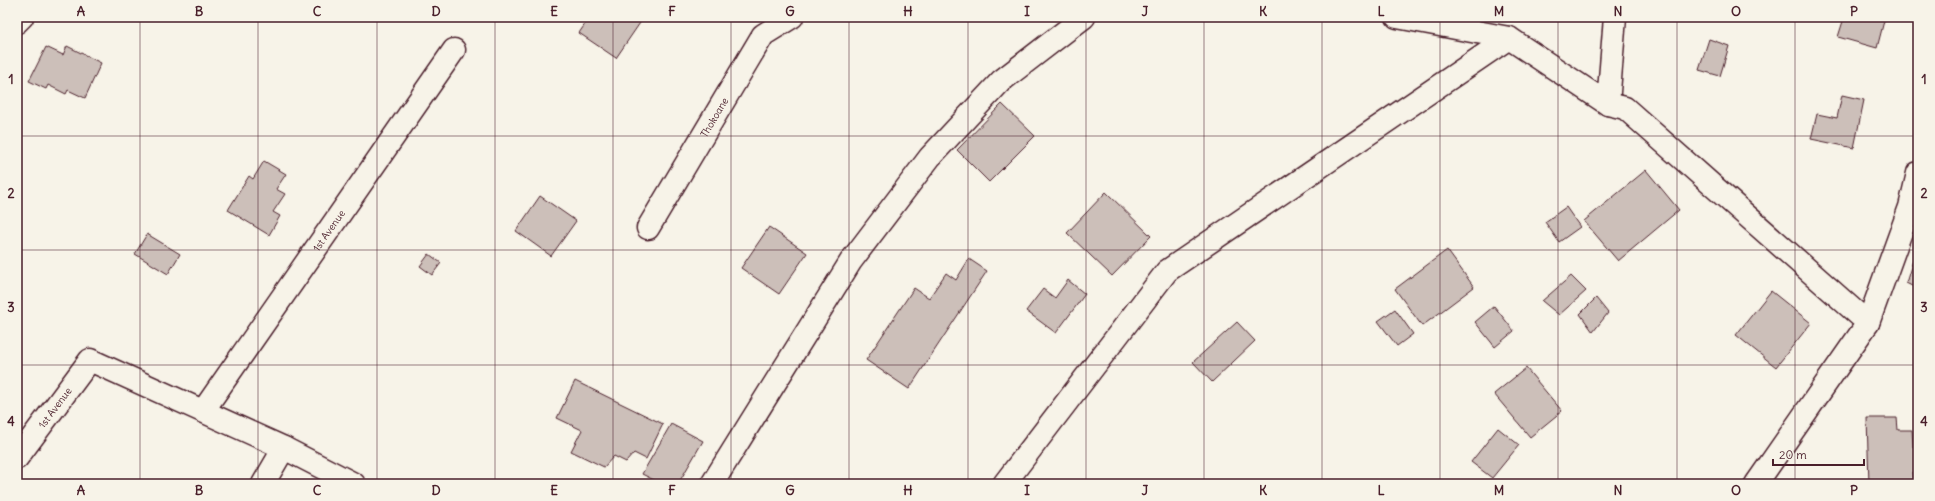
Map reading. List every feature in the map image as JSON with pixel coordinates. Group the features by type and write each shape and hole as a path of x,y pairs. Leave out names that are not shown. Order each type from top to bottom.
{"street":[{"path":"17,22 22,17"},
{"name":"Thokoane","path":"648,228 764,35 792,17"},
{"path":"712,484 851,261 930,157 1000,81 1084,17"},
{"path":"1397,17 1509,38 1608,104 1625,108 1868,323"},
{"path":"1608,104 1615,17"},
{"path":"1004,484 1167,271 1509,38"},
{"name":"1st Avenue","path":"203,411 454,50"},
{"path":"1756,484 1868,323 1910,207 1918,173"},
{"name":"1st Avenue","path":"17,458 90,360 284,448 354,484"},
{"path":"264,484 284,448"}],"building":[{"path":"590,17 644,17 616,58 579,33"},
{"path":"1848,17 1885,17 1877,48 1838,37 1844,18 1848,19"},
{"path":"1709,39 1729,46 1720,76 1699,70"},
{"path":"67,46 101,63 85,98 68,90 66,94 48,85 46,89 29,81 46,47 63,55"},
{"path":"1842,95 1864,100 1854,148 1811,139 1817,114 1837,118"},
{"path":"1002,104 1035,136 989,182 957,150"},
{"path":"264,161 286,174 276,189 285,194 273,212 280,216 269,235 228,210 249,176 253,179"},
{"path":"1646,170 1679,210 1618,261 1584,221"},
{"path":"1106,192 1151,236 1112,276 1067,233"},
{"path":"540,196 576,221 551,256 516,231"},
{"path":"1566,207 1580,227 1559,242 1545,222"},
{"path":"769,227 807,253 779,294 741,268"},
{"path":"147,234 180,254 168,274 135,254"},
{"path":"1447,250 1474,287 1422,326 1395,289"},
{"path":"429,254 441,263 432,275 420,266"},
{"path":"969,259 987,271 909,389 866,360 914,288 929,298 946,273 956,280"},
{"path":"1913,260 1918,262 1918,289 1906,283"},
{"path":"1571,276 1586,291 1559,315 1542,301"},
{"path":"1068,280 1085,294 1056,333 1026,311 1043,289 1055,298"},
{"path":"1771,291 1811,323 1776,367 1736,335"},
{"path":"1596,298 1608,313 1593,332 1580,314"},
{"path":"1494,306 1514,331 1495,347 1475,322"},
{"path":"1395,309 1413,334 1397,346 1378,321"},
{"path":"1237,322 1255,341 1212,382 1193,362"},
{"path":"1526,368 1562,411 1530,437 1494,394"},
{"path":"575,381 663,424 646,459 634,453 626,462 614,456 604,467 571,451 582,430 557,418"},
{"path":"1867,418 1897,418 1898,430 1912,430 1913,447 1918,446 1918,472 1912,472 1913,484 1869,484"},
{"path":"671,424 703,441 678,484 662,484 642,474"},
{"path":"1498,428 1519,445 1492,478 1471,462"}]}
